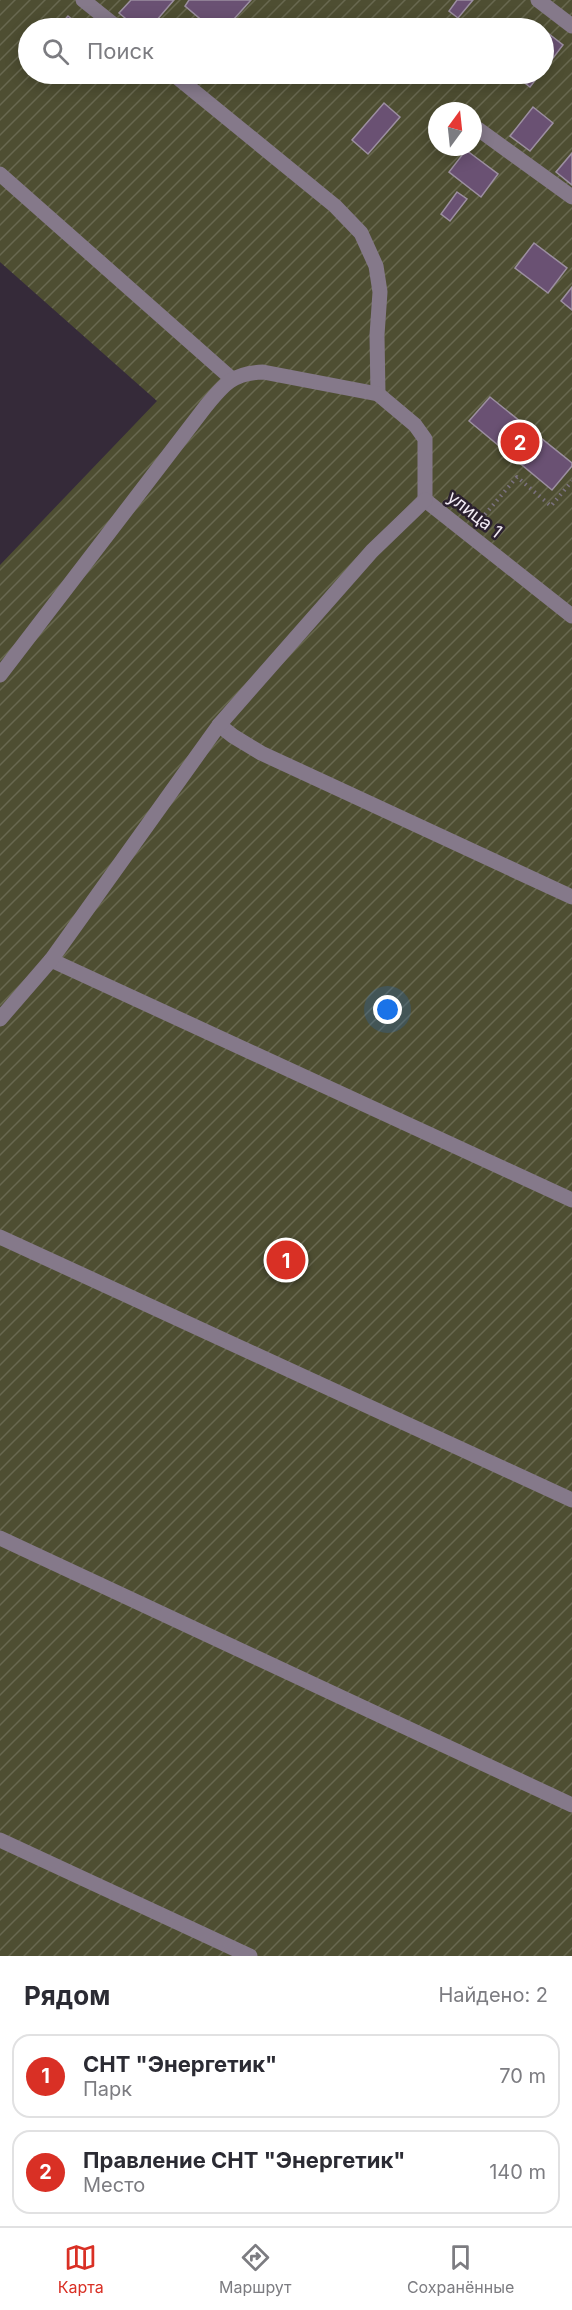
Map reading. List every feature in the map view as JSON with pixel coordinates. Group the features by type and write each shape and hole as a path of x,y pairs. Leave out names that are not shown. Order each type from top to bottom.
{"lane":[{"path":"83,0 106,18"},
{"path":"538,0 572,26"},
{"path":"0,675 206,406 232,379 245,373 262,372 378,394 377,335 380,292 376,266 361,233 335,206 185,84"},
{"path":"482,132 572,197"},
{"path":"0,174 232,379"},
{"name":"улица 1","path":"378,394 415,425 425,439 427,456 425,500 572,616"},
{"path":"0,1019 51,960 219,724 372,551 425,500"},
{"path":"219,724 233,736 261,753 572,897"},
{"path":"51,960 572,1200"},
{"path":"0,1237 572,1500"},
{"path":"0,1538 572,1805"},
{"path":"0,1840 250,1956"}],"path":[{"path":"470,534 517,477 551,506 572,481"}],"green space":[{"path":"0,0 572,0 572,1956 0,1956 0,565 157,401 0,262"}],"building":[{"path":"131,0 174,0 159,18 125,18 119,13"},
{"path":"189,0 251,0 235,18 199,18 185,6"},
{"path":"457,0 473,0 458,18 449,11"},
{"path":"554,38 563,45 554,57"},
{"path":"384,103 400,117 368,154 352,140"},
{"path":"533,107 553,123 530,151 510,136"},
{"path":"572,153 572,185 556,172"},
{"path":"461,156 474,156 498,174 481,197 449,172"},
{"path":"457,192 467,199 450,221 441,214"},
{"path":"534,243 567,268 548,293 515,268"},
{"path":"572,287 572,310 561,301"},
{"path":"490,397 572,463 552,490 469,421"}],"place":[{"name":"Правление СНТ \"Энергетик\"","path":"520,442"},
{"name":"СНТ \"Энергетик\"","path":"286,1260"}]}
